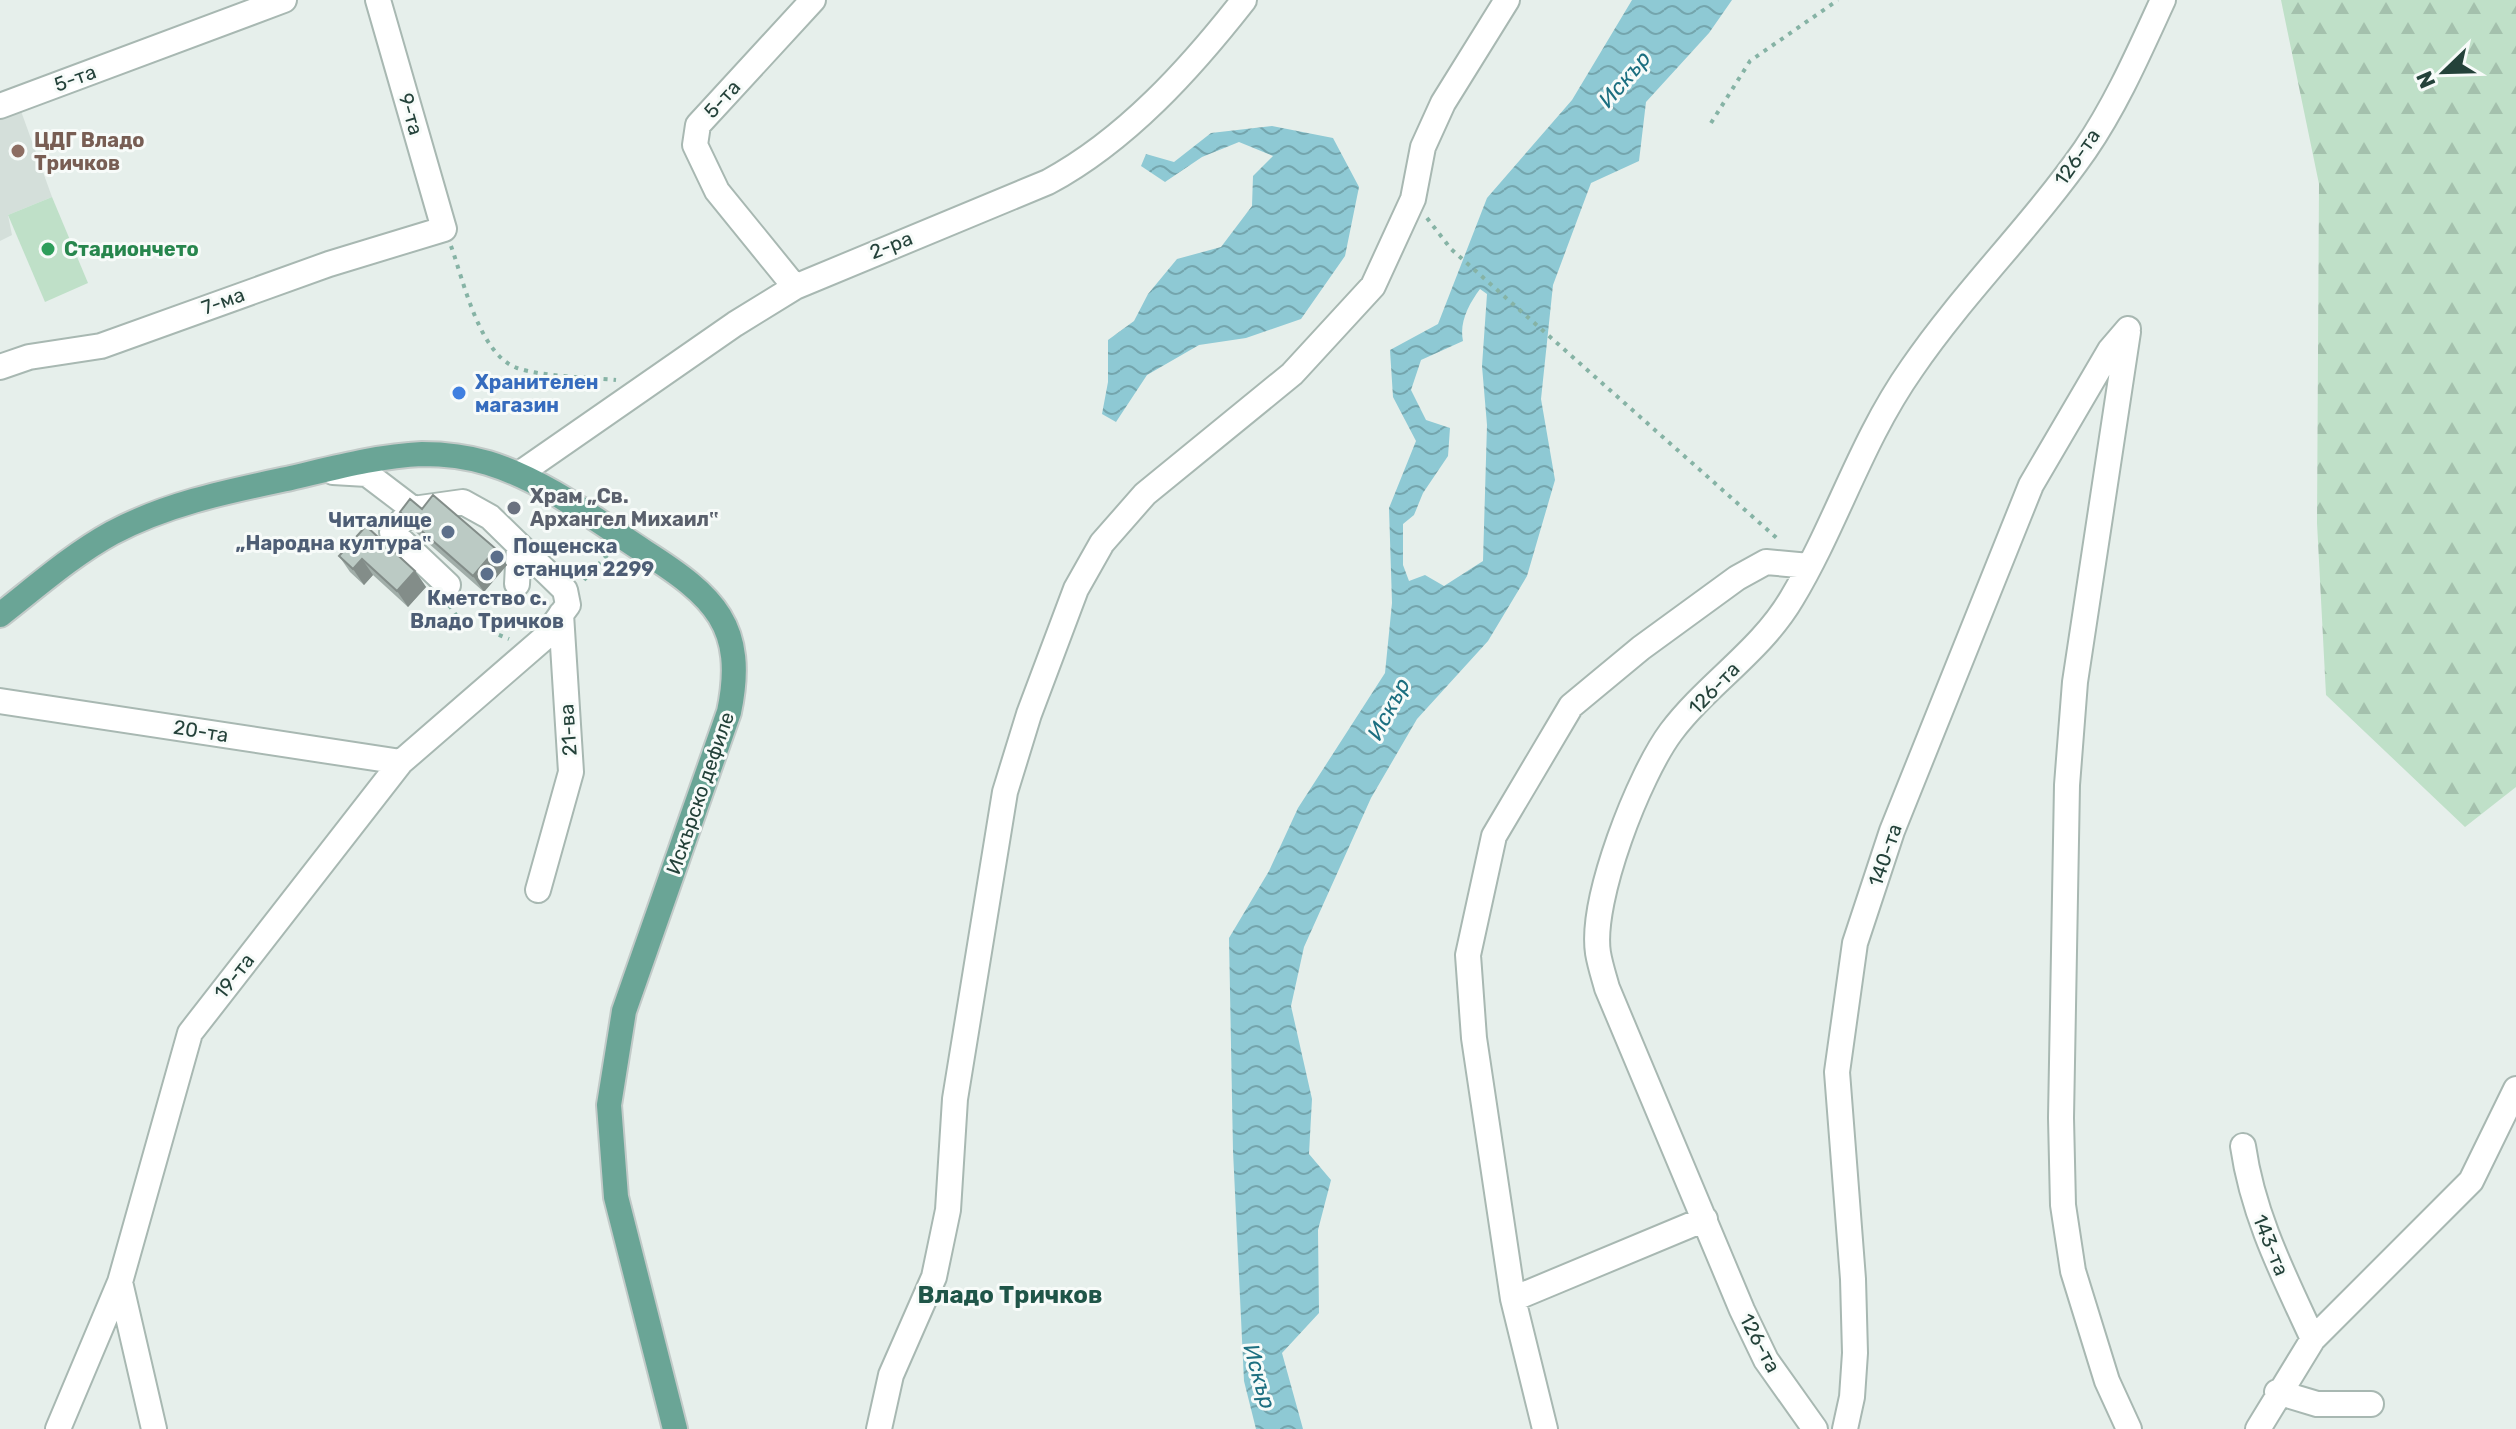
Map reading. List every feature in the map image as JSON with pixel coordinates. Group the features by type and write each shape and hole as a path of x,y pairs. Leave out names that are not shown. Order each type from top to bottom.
{"main road":[{"name":"Искърско дефиле","path":"0,615 81,552 151,514 318,472 395,456 427,454 485,462 519,474 677,572 712,601 733,642 736,666 729,712 624,1011 609,1094 608,1135 616,1197 675,1429"}],"street":[{"name":"5-та","path":"0,106 284,0"},
{"name":"9-та","path":"378,0 444,229"},
{"name":"5-та","path":"795,287 717,191 695,145 698,125 813,0"},
{"name":"2-ра","path":"519,474 735,324 795,287 1048,182 1086,162 1131,124 1244,0"},
{"path":"879,1429 891,1375 934,1277 945,1223 955,1099 1005,792 1029,714 1076,589 1102,543 1145,494 1292,374 1373,286 1413,199 1423,147 1443,103 1507,0"},
{"name":"126-та","path":"1815,1429 1766,1360 1705,1219 1607,988 1597,952 1598,918 1636,796 1671,733 1765,636 1791,600 1876,424 1913,366 2085,150 2124,86 2162,2"},
{"name":"7-ма","path":"0,367 29,357 101,346 329,264 444,229"},
{"name":"140-та","path":"1845,1429 1852,1397 1855,1353 1853,1279 1837,1072 1855,943 1892,831 2031,485 2110,350 2128,329 2075,682 2067,785 2061,1118 2063,1205 2073,1271 2107,1381 2129,1429"},
{"path":"318,472 367,474 413,509"},
{"path":"448,585 392,532 413,509 463,502 490,517 519,546 565,605"},
{"path":"517,584 519,546"},
{"path":"1545,1429 1513,1299 1474,1038 1468,955 1494,836 1571,706 1641,648 1737,578 1766,562 1809,566"},
{"name":"19-та","path":"58,1429 120,1282 190,1033 401,762 543,639 565,605"},
{"name":"21-ва","path":"538,890 571,772 565,605"},
{"name":"20-та","path":"0,701 401,762"},
{"path":"2258,1429 2277,1392 2313,1339 2471,1181 2516,1089"},
{"name":"143-та","path":"2243,1146 2254,1202 2271,1250 2313,1339"},
{"path":"1513,1299 1705,1219"},
{"path":"120,1282 154,1429"},
{"path":"2277,1392 2317,1404 2371,1404"}],"path":[{"path":"1711,123 1750,61 1838,0"},
{"path":"1413,199 1451,249 1568,356 1809,566"},
{"path":"444,229 485,338 498,358 518,368 650,384"},
{"path":"565,605 624,538"},
{"path":"448,585 447,598 458,618 510,639 521,658"}],"shaded area":[{"name":"ЦДГ Владо Тричков","path":"17,100 52,197 8,215 12,235 0,241 0,106"}],"green space":[{"path":"2281,0 2516,0 2516,787 2465,827 2326,695 2317,523 2319,184"},
{"name":"Стадиончето","path":"52,197 88,283 45,302 8,215"}],"water":[{"name":"Искър","path":"1632,0 1732,0 1709,33 1646,102 1639,161 1591,183 1553,285 1541,399 1555,480 1527,576 1488,641 1417,719 1371,798 1304,947 1291,1006 1312,1099 1309,1154 1331,1180 1318,1230 1319,1313 1282,1353 1303,1429 1256,1429 1244,1381 1233,1151 1229,938 1269,871 1298,808 1385,673 1392,603 1389,508 1416,441 1393,397 1390,350 1438,324 1487,198 1572,100","holes":["1480,289 1487,294 1482,366 1487,425 1483,561 1444,586 1425,575 1409,581 1403,565 1403,524 1414,515 1423,493 1448,456 1450,428 1426,420 1411,390 1421,360 1463,341 1462,327 1469,307"]},
{"path":"1272,126 1333,138 1359,187 1345,256 1301,319 1246,338 1199,345 1147,375 1116,422 1102,414 1108,382 1108,340 1134,321 1148,294 1177,259 1221,247 1252,206 1253,176 1273,156 1239,142 1202,157 1165,182 1141,166 1146,154 1174,162 1211,133"}],"building":[{"path":"433,495 496,549 473,576 400,512 410,499 422,509"},
{"path":"366,526 415,571 397,591 362,559 353,569 339,556"}],"place":[{"name":"ЦДГ Владо Тричков","path":"18,151"},
{"name":"Стадиончето","path":"48,249"},
{"name":"Хранителен магазин","path":"459,393"},
{"name":"Храм „Св. Архангел Михаил‟","path":"514,508"},
{"name":"Читалище „Народна култура‟","path":"448,532"},
{"name":"Пощенска станция 2299","path":"497,557"},
{"name":"Кметство с. Владо Тричков","path":"487,574"}],"district":[{"name":"Владо Тричков","path":"1010,1295"}]}
